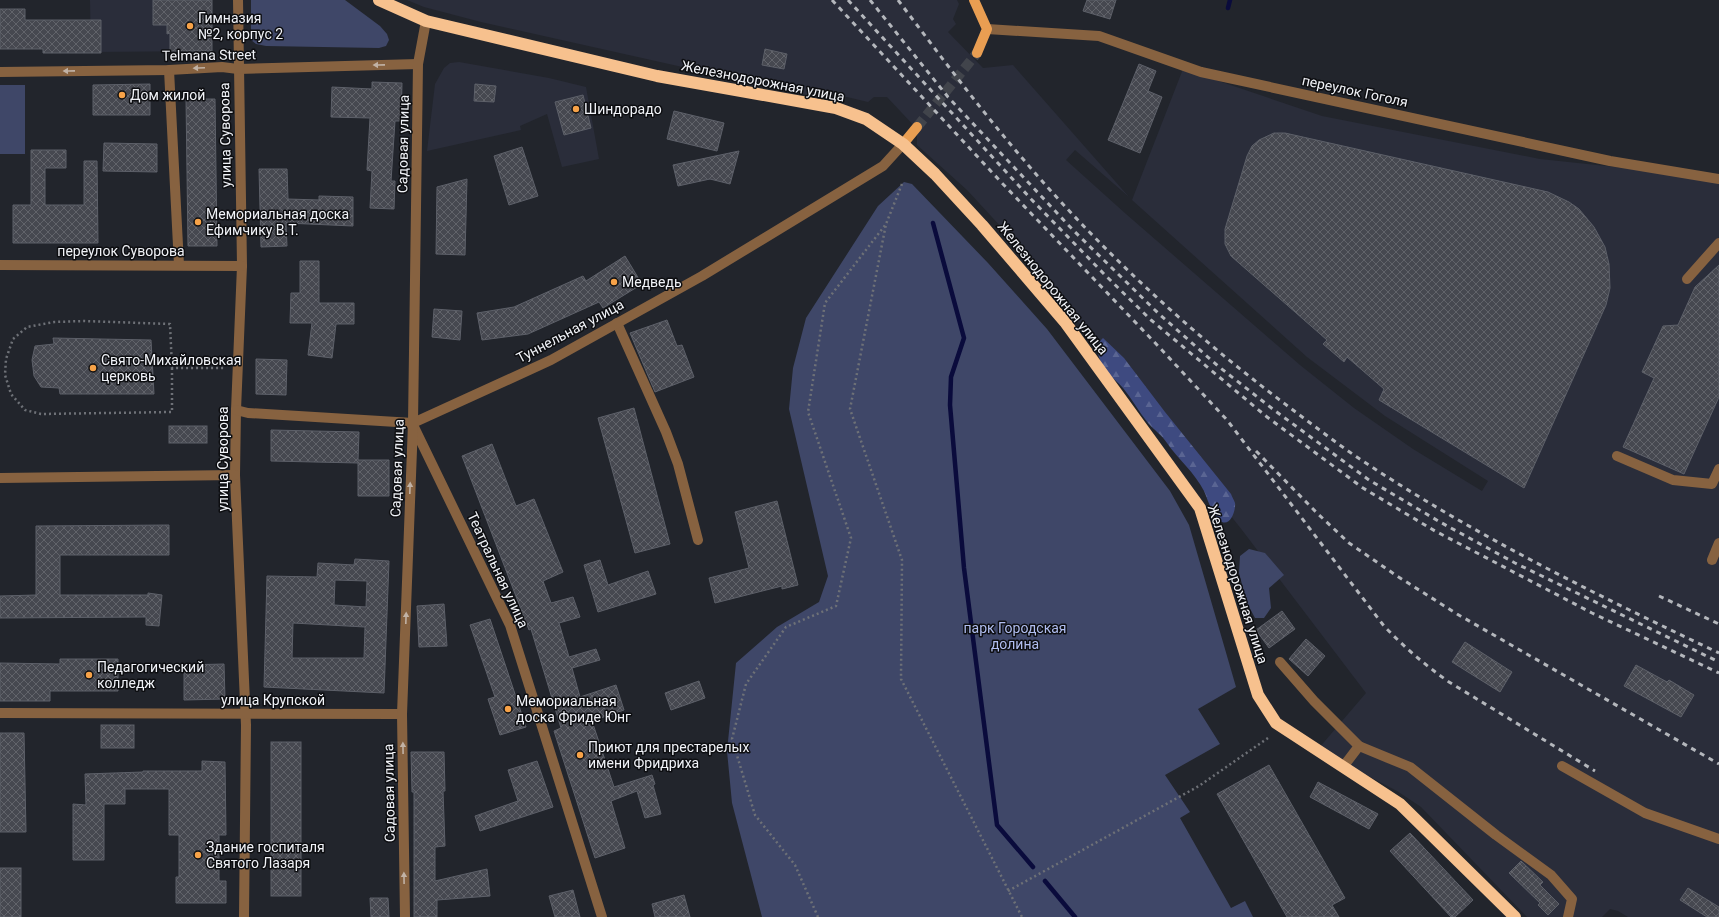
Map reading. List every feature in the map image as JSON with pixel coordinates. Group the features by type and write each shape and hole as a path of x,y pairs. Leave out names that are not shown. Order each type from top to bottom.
{"highway":[{"name":"Железнодорожная улица","path":"379,0 426,20 657,76 836,108 866,119 903,144 935,174 982,225 1065,322 1200,508 1258,695 1276,724 1400,804 1515,917"}],"main road":[{"path":"974,0 987,29 977,54"},
{"path":"903,144 917,127"}],"street":[{"name":"улица Суворова","path":"238,0 242,266 235,475 246,714 244,917"},
{"name":"Садовая улица","path":"405,917 402,714 412,423 418,64 426,20"},
{"name":"переулок Гоголя","path":"987,29 1099,36 1201,72 1610,160 1719,179"},
{"name":"Telmana Street","path":"0,72 169,70 222,67 238,69 418,64"},
{"path":"169,70 179,265"},
{"name":"Туннельная улица","path":"236,410 248,413 412,423 551,360 702,276 883,166 903,144"},
{"path":"1688,279 1719,243"},
{"name":"переулок Суворова","path":"0,265 242,266"},
{"path":"618,323 666,432 678,464 698,540"},
{"name":"Театральная улица","path":"412,423 510,625 602,917"},
{"path":"1617,456 1673,480 1712,484 1719,469"},
{"path":"0,478 235,475"},
{"path":"1712,560 1719,543"},
{"path":"1280,662 1314,701 1359,746 1410,767 1496,835 1551,875 1572,899 1568,917"},
{"name":"улица Крупской","path":"0,713 402,714"},
{"path":"1343,767 1359,746"},
{"path":"1562,766 1645,813 1719,840"}],"path":[{"path":"902,184 886,224 850,409 902,560 900,679 1022,917"},
{"path":"818,917 795,865 755,814 732,739 746,684 786,628 836,606 851,538 808,412 825,304 886,224"},
{"path":"84,320 170,324 172,368 172,412 41,414 25,410 11,394 5,375 6,359 13,339 27,327 54,322 84,320"},
{"path":"172,368 229,368"},
{"path":"1008,891 1199,786 1268,738"}],"shaded area":[{"path":"90,0 212,0 212,51 91,52"},
{"path":"407,0 957,0 959,4 953,19 956,24 948,32 983,68 1013,65 1129,197 1075,150 1066,160 1300,365 1354,408 1413,449 1482,491 1488,481 1385,416 1307,357 1132,200 1183,69 1322,116 1540,159 1719,178 1719,917 1628,917 1618,911 1610,909 1602,917 1527,917 1421,807 1397,791 1319,748 1366,693 1242,530 1083,329 1049,279 967,190 917,145 917,129 887,97 874,97 868,102 847,97 821,98 481,22 424,7"},
{"path":"459,62 549,78 586,87 599,159 562,167 547,114 520,126 521,130 427,151 435,84 444,68 450,63"}],"green space":[{"path":"251,0 345,0 380,26 387,34 389,40 386,46 379,48 266,46 256,44 251,40"},
{"path":"0,85 25,85 25,154 0,154"},
{"name":"парк Городская долина","path":"904,182 912,184 988,263 1047,329 1170,491 1189,525 1236,687 1198,709 1220,744 1165,775 1190,812 1180,818 1231,908 1245,901 1253,917 762,917 732,803 727,751 736,663 777,627 819,602 828,576 789,409 793,368 806,318 878,206"},
{"path":"1103,338 1124,358 1231,494 1235,506 1234,513 1228,522 1222,522 1216,517 1196,478 1171,449 1163,437 1148,423 1123,388 1103,366 1099,357 1098,349"},
{"path":"1249,549 1265,553 1284,575 1269,588 1271,608 1264,618 1255,618 1247,603 1239,573 1240,556"}],"building":[{"name":"Гимназия №2, корпус 2","path":"153,0 212,0 212,51 170,51 170,33 167,34 167,25 153,25"},
{"path":"1087,0 1116,0 1110,19 1083,11"},
{"path":"0,9 25,9 25,20 101,20 101,53 43,53 43,49 0,49"},
{"path":"765,49 787,54 784,69 762,65"},
{"path":"1139,64 1156,71 1148,91 1162,97 1140,153 1108,140"},
{"path":"372,82 402,83 401,121 395,121 391,181 395,181 394,209 370,208 372,171 367,170 370,118 331,117 332,87 372,89"},
{"path":"150,84 150,115 93,115 93,85"},
{"path":"475,84 496,86 494,102 474,101"},
{"path":"583,95 591,128 564,135 555,102"},
{"path":"186,99 215,99 217,246 188,246"},
{"path":"674,111 724,123 717,151 667,139"},
{"path":"1274,133 1285,133 1548,192 1569,202 1579,209 1594,227 1605,247 1609,264 1610,288 1606,305 1524,488 1379,400 1384,389 1347,357 1344,362 1323,344 1327,340 1231,256 1225,244 1225,229 1247,156 1252,146 1259,140"},
{"path":"104,143 157,144 157,172 103,171"},
{"path":"522,147 538,196 509,205 494,156"},
{"path":"31,150 66,150 66,168 45,168 45,205 84,205 84,161 97,161 98,243 13,243 13,205 31,205"},
{"path":"739,151 730,184 710,179 678,186 673,165"},
{"path":"259,169 287,169 288,199 319,200 319,196 353,197 353,226 286,223 287,246 261,247"},
{"path":"467,179 465,255 436,254 437,187"},
{"path":"625,256 642,284 603,308 599,302 528,334 482,340 477,313 514,307 583,276 586,281"},
{"path":"300,261 319,261 319,303 354,303 354,324 336,324 332,358 308,355 312,323 290,323 291,293 300,293"},
{"path":"1719,265 1719,397 1684,474 1623,447 1654,378 1642,372 1663,326 1678,325 1695,287"},
{"path":"434,309 462,311 460,340 432,337"},
{"path":"667,320 677,346 682,345 694,377 655,392 630,333"},
{"name":"Свято-Михайловская церковь","path":"53,338 151,340 154,394 60,394 59,388 41,387 34,376 32,360 35,346 54,344"},
{"path":"256,359 287,360 286,395 256,394"},
{"path":"634,408 670,544 635,553 598,418"},
{"path":"169,426 207,426 207,443 169,443"},
{"path":"271,430 359,432 358,460 389,460 389,496 358,496 358,463 271,461"},
{"path":"492,444 516,506 534,499 563,572 543,581 551,603 573,597 580,617 559,623 569,657 596,649 600,660 572,668 580,697 616,685 624,710 592,721 614,787 652,775 655,784 653,785 661,814 645,818 637,791 611,801 625,848 595,858 554,731 561,728 531,629 529,630 462,456"},
{"path":"777,501 798,585 782,589 782,586 715,603 709,578 749,568 735,512"},
{"path":"169,525 169,555 60,555 60,595 148,595 148,593 162,595 159,626 146,625 146,617 0,618 0,596 36,595 36,526"},
{"path":"355,559 389,561 384,693 264,687 267,576 317,577 318,563 354,565","holes":["335,580 367,581 366,607 334,605","293,623 365,627 364,658 292,658"]},
{"path":"600,560 608,585 648,571 656,594 598,612 584,565"},
{"path":"444,604 447,646 419,647 417,606"},
{"path":"1282,611 1295,629 1269,648 1256,630"},
{"path":"490,619 526,727 500,735 488,699 495,697 470,625"},
{"path":"1306,639 1325,656 1308,676 1289,659"},
{"path":"1465,642 1512,672 1500,692 1452,662"},
{"path":"60,659 118,659 118,691 50,691 50,701 0,701 0,663 60,664"},
{"path":"224,664 225,699 184,700 184,665"},
{"path":"1636,665 1667,682 1669,680 1694,695 1681,717 1624,686"},
{"path":"699,681 705,698 671,710 665,693"},
{"path":"101,725 134,725 134,748 101,748"},
{"path":"0,733 24,733 26,832 0,832"},
{"path":"271,742 301,742 301,896 271,896"},
{"path":"411,752 444,752 445,791 443,791 445,846 435,847 435,881 487,869 490,896 437,900 437,917 414,917 414,792 412,792"},
{"path":"202,761 225,762 226,835 219,835 219,881 226,881 226,903 176,903 176,877 179,877 179,835 169,835 169,789 125,789 125,804 104,804 104,860 73,860 73,804 86,805 85,774 143,771 202,771"},
{"path":"537,761 553,807 480,831 475,816 518,801 508,770"},
{"path":"1269,765 1345,898 1332,905 1339,917 1287,917 1217,794"},
{"path":"1318,782 1378,814 1369,829 1310,797"},
{"path":"1410,833 1473,900 1455,917 1451,917 1390,851"},
{"path":"1521,861 1543,882 1540,885 1559,904 1548,915 1538,905 1540,903 1509,873"},
{"path":"0,868 21,868 21,917 0,917"},
{"path":"1688,888 1719,907 1719,917 1707,917 1680,900"},
{"path":"573,890 580,917 555,917 549,896"},
{"path":"684,895 690,917 655,917 652,904"},
{"path":"370,898 388,898 389,917 371,917"}],"waterway":[{"path":"1228,8 1230,0"},
{"path":"933,223 964,338 951,377 950,405 964,568 997,825 1033,867"},
{"path":"1045,881 1075,917"}],"tunnel":[{"path":"917,127 977,53"}],"railway":[{"path":"832,0 1001,182 1227,420 1384,626 1415,656 1449,682 1595,771"},
{"path":"848,0 1031,199 1104,274 1151,320 1267,417 1363,488 1435,531 1592,613 1719,673"},
{"path":"870,0 948,97 1073,230 1158,313 1218,366 1274,410 1369,480 1440,522 1515,563 1719,662"},
{"path":"898,0 959,81 1007,140 1084,227 1183,321 1253,379 1353,454 1458,520 1587,589 1719,653"},
{"path":"1256,451 1349,543 1397,576 1457,614 1719,764"},
{"path":"1659,596 1719,624"}],"place":[{"name":"Гимназия №2, корпус 2","path":"190,26"},
{"name":"Дом жилой","path":"122,95"},
{"name":"Шиндорадо","path":"576,109"},
{"name":"Мемориальная доска Ефимчику В.Т.","path":"198,222"},
{"name":"Медведь","path":"614,282"},
{"name":"Свято-Михайловская церковь","path":"93,368"},
{"name":"Педагогический колледж","path":"89,675"},
{"name":"Мемориальная доска Фриде Юнг","path":"508,709"},
{"name":"Приют для престарелых имени Фридриха","path":"580,755"},
{"name":"Здание госпиталя Святого Лазаря","path":"198,855"}]}
